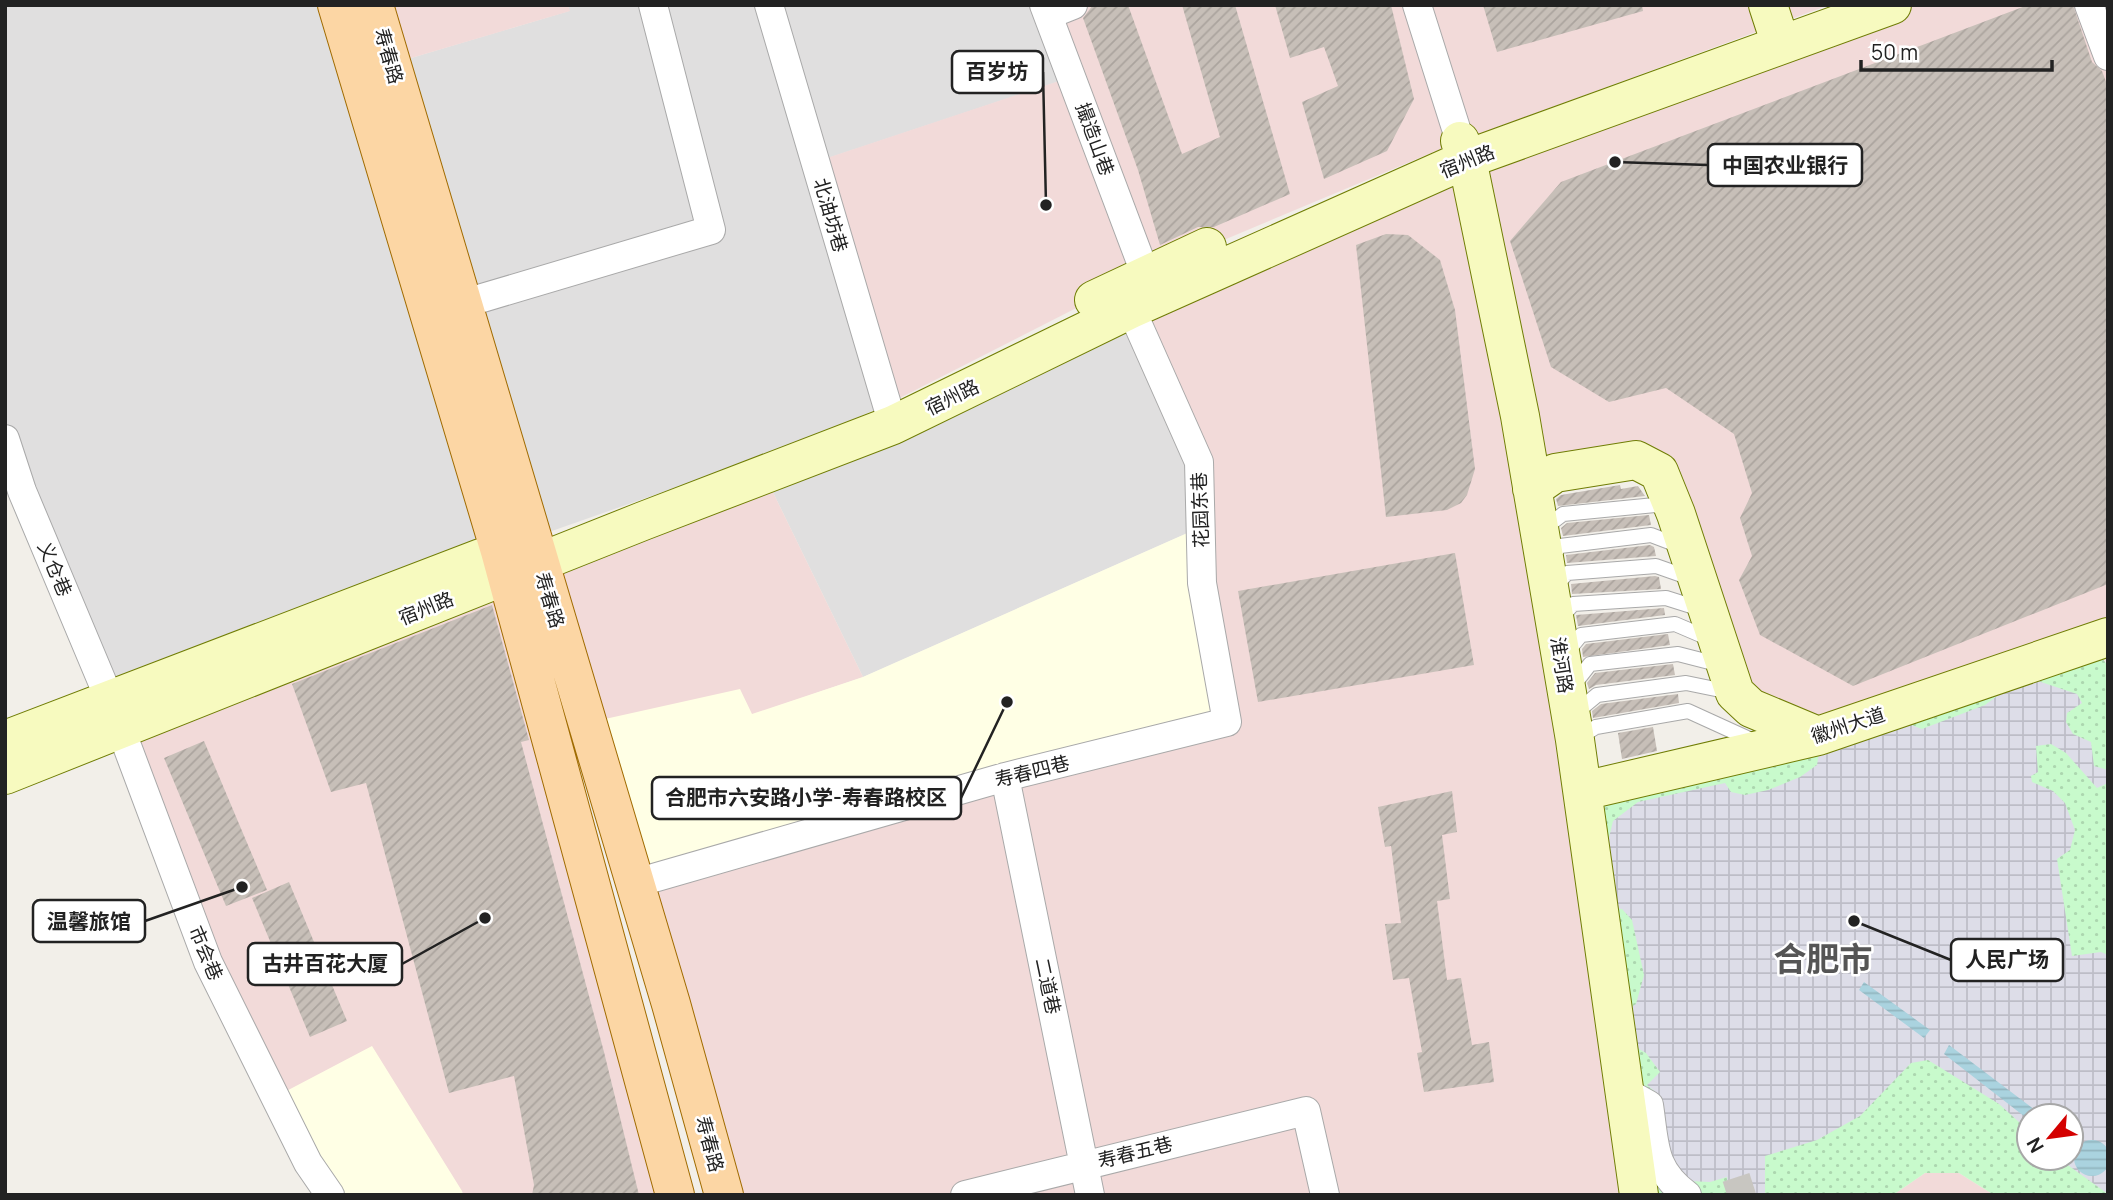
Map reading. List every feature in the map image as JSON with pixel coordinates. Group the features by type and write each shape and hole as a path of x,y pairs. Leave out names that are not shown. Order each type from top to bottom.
{"main road":[{"name":"寿春路","path":"337,5 519,557 636,883 724,1195"},
{"name":"寿春路","path":"374,5 462,304 519,557 675,1195"},
{"name":"宿州路","path":"889,415 1145,273 1464,150 1774,24 1829,5"},
{"name":"宿州路","path":"1774,24 1892,5"},
{"name":"宿州路","path":"5,775 115,714 889,415 1132,309 1464,150"},
{"path":"1464,150 1532,489 1558,641 1583,792 1639,1195"},
{"path":"1532,489 1555,473 1636,460 1659,472 1706,608 1751,708 1818,736"},
{"name":"徽州大道","path":"1583,792 1818,736 2108,637"},
{"name":"宿州路","path":"5,740 115,714"}],"street":[{"path":"462,304 711,230 653,5"},
{"name":"北油坊巷","path":"769,5 889,415"},
{"path":"1417,5 1464,150"},
{"path":"2089,5 2108,56"},
{"name":"撮造山巷","path":"1055,8 1145,273"},
{"name":"花园东巷","path":"1132,309 1199,462 1202,583 1227,722"},
{"name":"义仓巷","path":"5,439 22,491 115,714"},
{"name":"市会巷","path":"115,714 208,962 308,1163 330,1195"},
{"name":"寿春四巷","path":"636,883 1005,777 1227,722"},
{"name":"二道巷","path":"1005,777 1090,1195"},
{"path":"1625,1091 1649,1105 1659,1167 1687,1195"},
{"name":"寿春五巷","path":"964,1195 1306,1111 1325,1195"}],"lane":[{"path":"1655,505 1706,608 1686,683 1597,695 1558,641 1563,514 1655,505"},
{"path":"1706,608 1651,535 1560,546 1558,641 1596,727 1688,711 1767,747"},
{"path":"1558,641 1567,573 1656,566 1706,608"},
{"path":"1558,641 1573,604 1666,598 1706,608"},
{"path":"1558,641 1581,635 1675,624 1706,608"},
{"path":"1558,641 1590,664 1678,654 1706,608"}],"shaded area":[{"path":"5,5 337,5 500,551 109,698 5,439"},
{"path":"374,5 568,5 570,11 391,64"},
{"path":"568,5 1044,5 1072,77 816,162 886,405 785,449 532,538 391,64 569,11"},
{"path":"1044,5 1829,5 1460,141 1145,273 886,405 815,162 1071,77"},
{"path":"1892,5 2108,5 2108,637 1818,736 1751,708 1659,472 1532,489 1639,1195 724,1195 636,883 1227,722 1199,462 1132,309"},
{"path":"1131,309 1199,462 1201,527 863,677 765,476"},
{"path":"765,476 863,677 752,715 587,723 539,563"},
{"path":"1201,527 1227,722 636,883 587,723 740,689 752,714 863,677"},
{"path":"506,576 675,1195 463,1195 462,1191 275,1097 121,730"},
{"path":"2038,681 2077,694 2082,703 2067,713 2066,722 2073,734 2091,742 2094,766 2108,770 2108,783 2097,788 2066,753 2051,744 2036,746 2038,772 2031,776 2032,782 2053,791 2065,803 2075,830 2070,850 2057,859 2072,956 2101,952 2108,955 2108,1194 2077,1172 2085,1172 2085,1102 2015,1102 2015,1118 1999,1104 1928,1060 1911,1063 1860,1116 1817,1140 1765,1156 1765,1195 1729,1195 1727,1177 1710,1182 1688,1181 1668,1159 1658,1094 1647,1085 1660,1072 1646,1053 1632,1045 1622,1013 1636,1004 1644,975 1632,920 1622,909 1611,908 1606,850 1613,821 1638,802 1725,783 1731,792 1745,795 1768,790 1800,777 1817,765 1819,753 1906,723 1922,729 1985,705 2016,682"},
{"path":"372,1046 463,1195 330,1195 275,1097"},
{"path":"1925,1173 1959,1173 1994,1195 1893,1195"}],"green space":[{"path":"2091,643 2108,666 2108,1195 1994,1195 1959,1173 1925,1173 1893,1195 1639,1195 1583,791"}],"water":[{"path":"1864,982 1930,1030 1924,1038 1859,990"},
{"path":"1949,1045 2024,1102 2015,1102 2015,1109 1944,1054"},
{"path":"2085,1141 2099,1141 2109,1151 2109,1165 2105,1171 2092,1176 2080,1172 2085,1172"}],"building":[{"path":"1093,5 1128,5 1182,154 1220,137 1182,5 1235,5 1290,194 1214,227 1198,227 1160,245 1138,170 1083,18"},
{"path":"1275,5 1391,5 1414,99 1387,151 1324,179 1302,102 1338,86 1324,47 1290,58"},
{"path":"1483,5 1642,5 1643,11 1497,52"},
{"path":"2028,5 2073,5 2092,62 2102,71 2108,87 2108,584 1853,686 1760,635 1739,580 1752,556 1740,518 1752,493 1734,434 1666,388 1609,402 1551,367 1510,241 1561,182"},
{"path":"1386,234 1408,235 1440,260 1455,310 1475,469 1467,495 1461,503 1447,510 1386,517 1356,245"},
{"path":"1620,485 1621,489 1638,486 1645,496 1558,506 1556,499 1561,495"},
{"path":"1649,515 1651,525 1563,536 1561,528 1567,523"},
{"path":"1650,545 1654,547 1656,556 1567,563 1566,555"},
{"path":"1455,553 1474,665 1258,702 1238,591"},
{"path":"1659,577 1661,589 1572,594 1571,584"},
{"path":"492,605 529,740 521,742 604,1052 639,1195 532,1195 534,1185 514,1076 449,1093 366,783 331,792 292,684"},
{"path":"1664,608 1665,615 1578,626 1576,615"},
{"path":"1668,634 1670,645 1583,657 1582,649 1586,644"},
{"path":"1673,664 1675,675 1596,685 1589,689 1587,683 1595,673"},
{"path":"1678,694 1679,703 1593,718 1592,711 1601,704"},
{"path":"1653,727 1657,751 1622,759 1618,733"},
{"path":"204,741 267,890 226,906 164,758"},
{"path":"1452,791 1457,832 1442,835 1450,899 1437,901 1447,980 1461,978 1472,1045 1489,1042 1494,1082 1424,1092 1417,1053 1422,1052 1409,978 1393,980 1385,924 1401,923 1391,846 1385,847 1378,807"},
{"path":"289,882 347,1021 310,1037 252,898"}],"tunnel":[{"path":"1727,1195 1758,1185"}],"place":[{"name":"中国农业银行","path":"1615,162"},
{"name":"百岁坊","path":"1046,205"},
{"name":"合肥市六安路小学-寿春路校区","path":"1007,702"},
{"name":"温馨旅馆","path":"242,887"},
{"name":"古井百花大厦","path":"485,918"},
{"name":"人民广场","path":"1854,921"}],"district":[{"name":"合肥市","path":"1823,959"}]}
